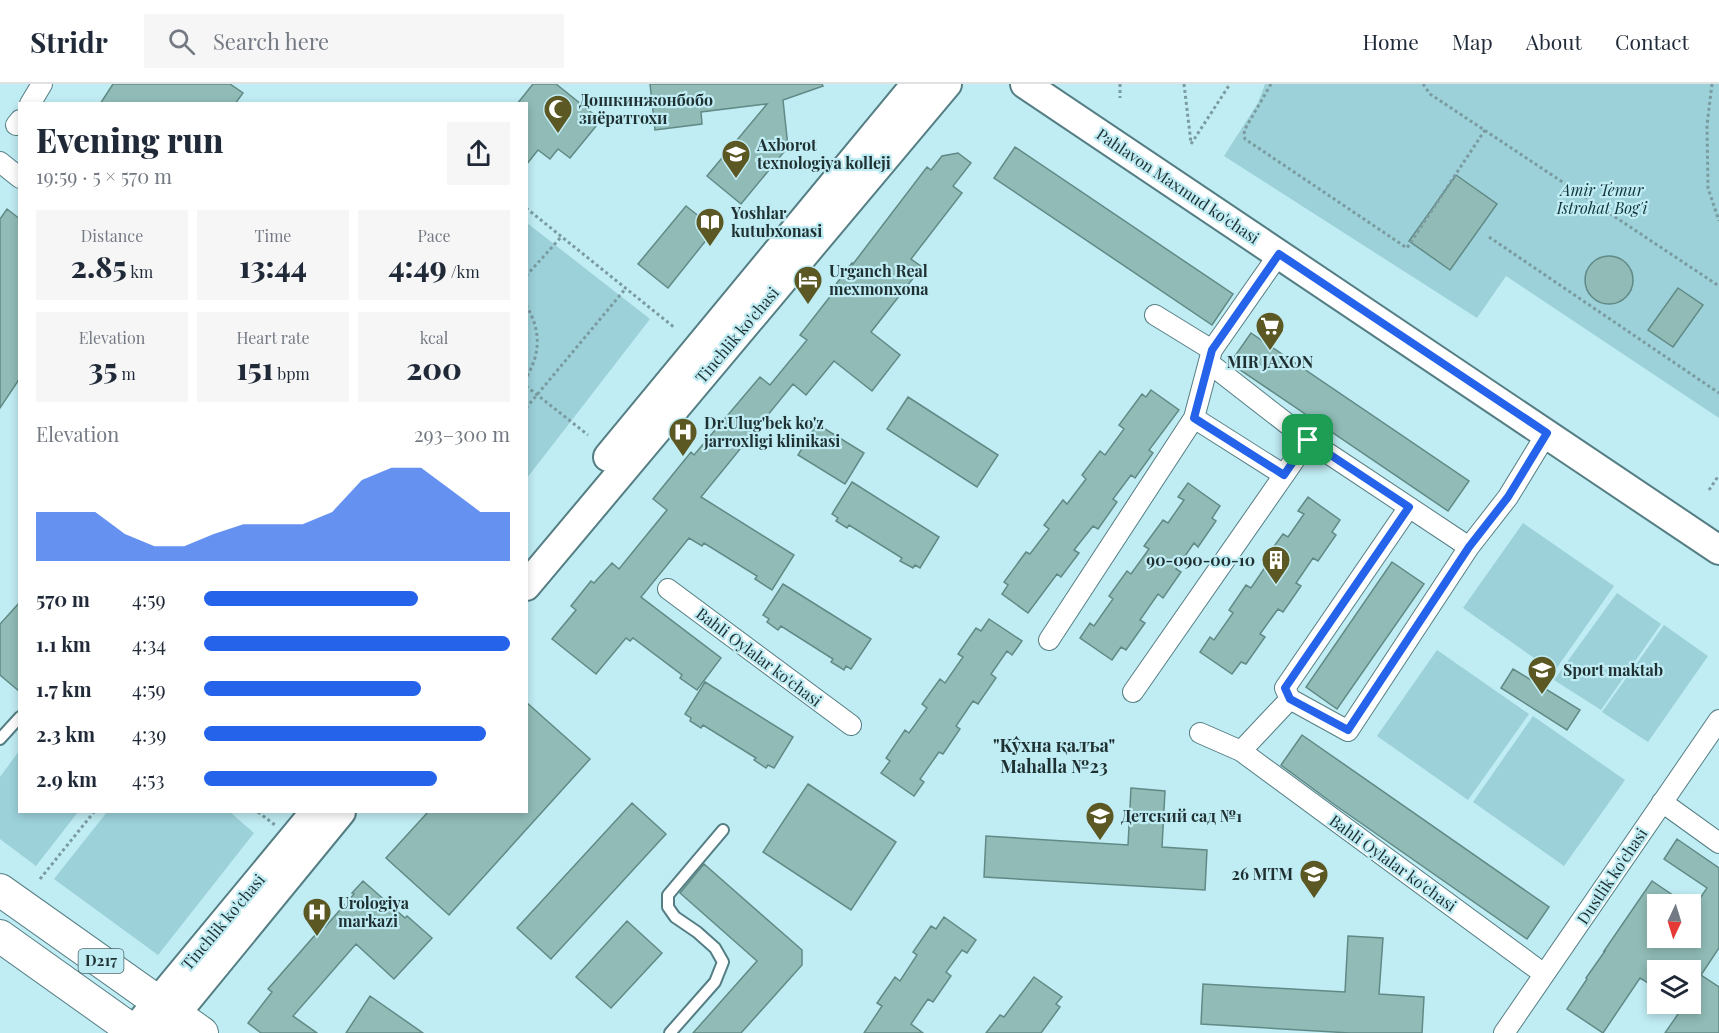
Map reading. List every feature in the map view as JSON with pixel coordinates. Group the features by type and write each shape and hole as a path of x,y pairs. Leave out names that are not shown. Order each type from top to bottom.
{"main road":[{"name":"Tinchlik ko'chasi","path":"528,554 916,84"},
{"name":"Tinchlik ko'chasi","path":"528,584 947,84"},
{"name":"Pahlavon Maxmud ko'chasi","path":"1025,84 1719,550"},
{"name":"Tinchlik ko'chasi","path":"149,1024 314,813"},
{"name":"Tinchlik ko'chasi","path":"149,1024 340,813"},
{"name":"D217","path":"0,890 149,1024"},
{"name":"D217","path":"0,936 149,1024 202,1033"}],"street":[{"path":"31,102 42,84"},
{"path":"0,162 18,176"},
{"path":"1049,640 1194,418 1210,356 1279,254"},
{"path":"1155,315 1210,356 1308,440 1469,547"},
{"path":"1194,418 1284,475"},
{"path":"1409,507 1285,688 1290,699 1348,730 1469,547 1508,497 1547,433"},
{"path":"1133,692 1308,440"},
{"name":"Bahli Oylalar ko'chasi","path":"668,589 851,725"},
{"path":"1241,751 1290,699"},
{"name":"Dustlik ko'chasi","path":"1504,1033 1719,720"},
{"name":"Bahli Oylalar ko'chasi","path":"1200,733 1241,751 1544,974"},
{"path":"1662,802 1719,843"}],"lane":[{"path":"0,739 18,719"},
{"path":"670,1033 715,982 723,962 715,948 698,932 675,917 669,907 668,895 723,830"}],"path":[{"path":"1120,84 1120,98"},
{"path":"1184,84 1191,144 1230,84"},
{"path":"1271,84 1245,129 1245,139 1407,248 1485,130"},
{"path":"1423,84 1430,94 1719,286"},
{"path":"1712,84 1707,125 1708,188 1719,220"},
{"path":"528,210 675,328"},
{"path":"528,274 562,236"},
{"path":"1490,237 1719,393"},
{"path":"528,406 626,288"},
{"path":"528,309 536,325 538,345 534,366 528,375"},
{"path":"528,388 588,435"},
{"path":"1709,490 1719,475"},
{"path":"40,879 93,813"}],"green space":[{"name":"Amir Temur Istrohat Bog'i","path":"1265,84 1719,84 1719,418 1506,276 1477,318 1224,156 1258,103"},
{"path":"528,224 650,319 528,477"},
{"path":"1523,523 1614,586 1554,672 1463,608"},
{"path":"1617,593 1661,624 1601,710 1554,680"},
{"path":"1664,625 1708,656 1648,742 1602,712"},
{"path":"1437,650 1529,714 1468,800 1377,736"},
{"path":"1533,716 1625,780 1564,866 1473,802"},
{"path":"18,752 18,813 77,813 36,866 0,839 0,777"},
{"path":"106,813 231,813 254,833 158,955 54,879"}],"building":[{"path":"113,84 230,84 243,93 236,102 101,102"},
{"name":"Дошкинжонбобо зиёратгохи","path":"533,84 556,84 601,120 570,158 558,149 550,159 538,150 528,162 528,102 519,102"},
{"path":"650,84 822,84 823,86 783,100 788,147 741,204 707,176 767,104 701,112 702,124 655,130"},
{"path":"1015,147 1233,294 1212,325 994,178"},
{"path":"958,153 971,163 953,186 962,193 911,259 922,267 871,332 900,355 872,391 834,361 806,395 793,384 701,497 794,555 772,590 755,579 757,576 704,543 702,546 689,538 641,597 721,658 697,690 680,678 682,675 633,638 630,641 626,638 596,674 552,639 576,610 571,606 591,581 594,583 612,563 619,569 667,510 653,499 691,452 694,455 760,377 770,385 807,340 800,335 836,289 834,287 852,263 927,167 931,170 942,156"},
{"path":"1456,175 1497,204 1450,270 1409,241"},
{"path":"686,206 715,229 668,288 638,264"},
{"path":"7,209 18,217 18,381 0,408 0,219"},
{"path":"1604,256 1614,256 1629,266 1633,280 1632,289 1623,300 1614,304 1604,304 1589,294 1585,285 1585,275 1595,260"},
{"path":"1678,288 1703,305 1673,347 1648,330"},
{"path":"1251,333 1469,481 1448,511 1230,363"},
{"path":"1151,390 1179,410 1149,450 1153,453 1135,478 1131,475 1113,499 1117,502 1098,529 1093,526 1074,550 1079,553 1061,577 1057,574 1028,613 1002,594 1008,585 1004,582 1026,552 1030,554 1049,529 1044,525 1063,500 1067,504 1086,479 1082,475 1100,451 1105,455 1124,429 1119,425 1142,394 1146,397"},
{"path":"908,397 998,455 977,487 887,429"},
{"path":"817,424 864,453 845,484 798,455"},
{"path":"852,482 939,537 920,568 915,565 913,568 900,561 902,558 849,525 847,528 836,521 838,518 832,514"},
{"path":"1188,483 1220,506 1212,518 1216,521 1198,547 1194,543 1176,569 1181,572 1163,598 1158,594 1140,620 1145,623 1126,650 1121,647 1112,660 1080,638 1090,623 1094,626 1113,599 1109,596 1127,571 1131,574 1149,549 1144,546 1163,520 1168,523 1184,500 1178,497"},
{"name":"90-090-00-10","path":"1308,497 1340,520 1332,532 1336,535 1318,561 1313,558 1296,583 1301,586 1283,612 1278,609 1260,634 1265,637 1246,664 1241,662 1232,674 1200,652 1210,637 1214,640 1233,613 1229,610 1246,585 1251,588 1268,563 1264,560 1283,534 1288,537 1304,514 1298,511"},
{"path":"1392,562 1424,584 1337,709 1306,687"},
{"path":"783,584 871,639 851,669 846,666 844,670 831,662 833,659 781,626 778,630 767,622 769,619 763,615"},
{"path":"18,604 18,690 0,675 0,624"},
{"path":"989,619 1022,641 1012,655 1007,651 991,674 996,678 978,704 973,701 956,726 960,729 943,754 939,752 920,779 924,782 914,796 881,773 890,761 886,758 905,730 909,733 927,708 922,704 940,679 945,683 963,657 958,654 976,628 981,631"},
{"name":"Sport maktab","path":"1513,669 1580,710 1567,730 1501,688"},
{"path":"705,682 793,737 774,768 768,765 766,768 754,760 756,758 703,725 701,728 690,721 691,718 685,714"},
{"path":"528,704 590,759 449,915 386,858 427,813 528,813"},
{"path":"1302,735 1549,907 1527,939 1281,765"},
{"path":"808,784 896,842 851,910 763,852"},
{"path":"1131,788 1165,791 1162,847 1207,850 1205,890 984,877 986,836 1128,845"},
{"path":"632,803 666,834 551,959 517,928"},
{"path":"1677,839 1719,868 1719,948 1701,975 1701,960 1647,960 1647,982 1640,978 1603,1033 1567,1009 1652,881 1671,894 1647,894 1647,948 1701,948 1701,897 1707,888 1664,859"},
{"path":"704,864 802,950 802,965 741,1033 693,1033 757,961 680,893"},
{"path":"363,881 432,938 394,979 356,944 293,1016 317,1033 261,1033 248,1023 272,992 268,989 323,926 325,927"},
{"path":"944,917 976,940 967,953 962,950 946,972 951,976 933,1002 928,999 911,1024 923,1033 864,1033 882,1006 877,1003 895,977 900,981 917,955 913,952 931,926 936,929"},
{"path":"627,921 662,953 611,1008 576,977"},
{"path":"1348,936 1383,938 1379,994 1424,997 1422,1033 1350,1033 1201,1024 1203,984 1345,992"},
{"path":"1701,975 1719,987 1719,1033 1665,1033 1678,1014 1701,1014"},
{"path":"1034,977 1062,997 1056,1004 1060,1007 1041,1033 986,1033 1000,1015 1004,1017"},
{"path":"370,996 423,1033 346,1033"}],"place":[{"name":"Дошкинжонбобо зиёратгохи","path":"558,134"},
{"name":"Axborot texnologiya kolleji","path":"736,180"},
{"name":"Yoshlar kutubxonasi","path":"710,248"},
{"name":"Urganch Real mexmonxona","path":"808,306"},
{"name":"MIR JAXON","path":"1270,352"},
{"name":"Dr.Ulug'bek ko'z jarroxligi klinikasi","path":"683,458"},
{"name":"90-090-00-10","path":"1276,586"},
{"name":"Sport maktab","path":"1542,696"},
{"name":"Детский сад №1","path":"1100,842"},
{"name":"26 MTM","path":"1314,900"},
{"name":"Urologiya markazi","path":"317,938"}],"district":[{"name":"\"Kŷхна қалъа\" Mahalla №23","path":"1054,756"}],"route":[{"path":"1279,254 1547,433 1508,497 1469,547 1348,730 1290,699 1285,688 1409,507 1308,440 1284,475 1194,418 1212,350 1279,254"}]}
